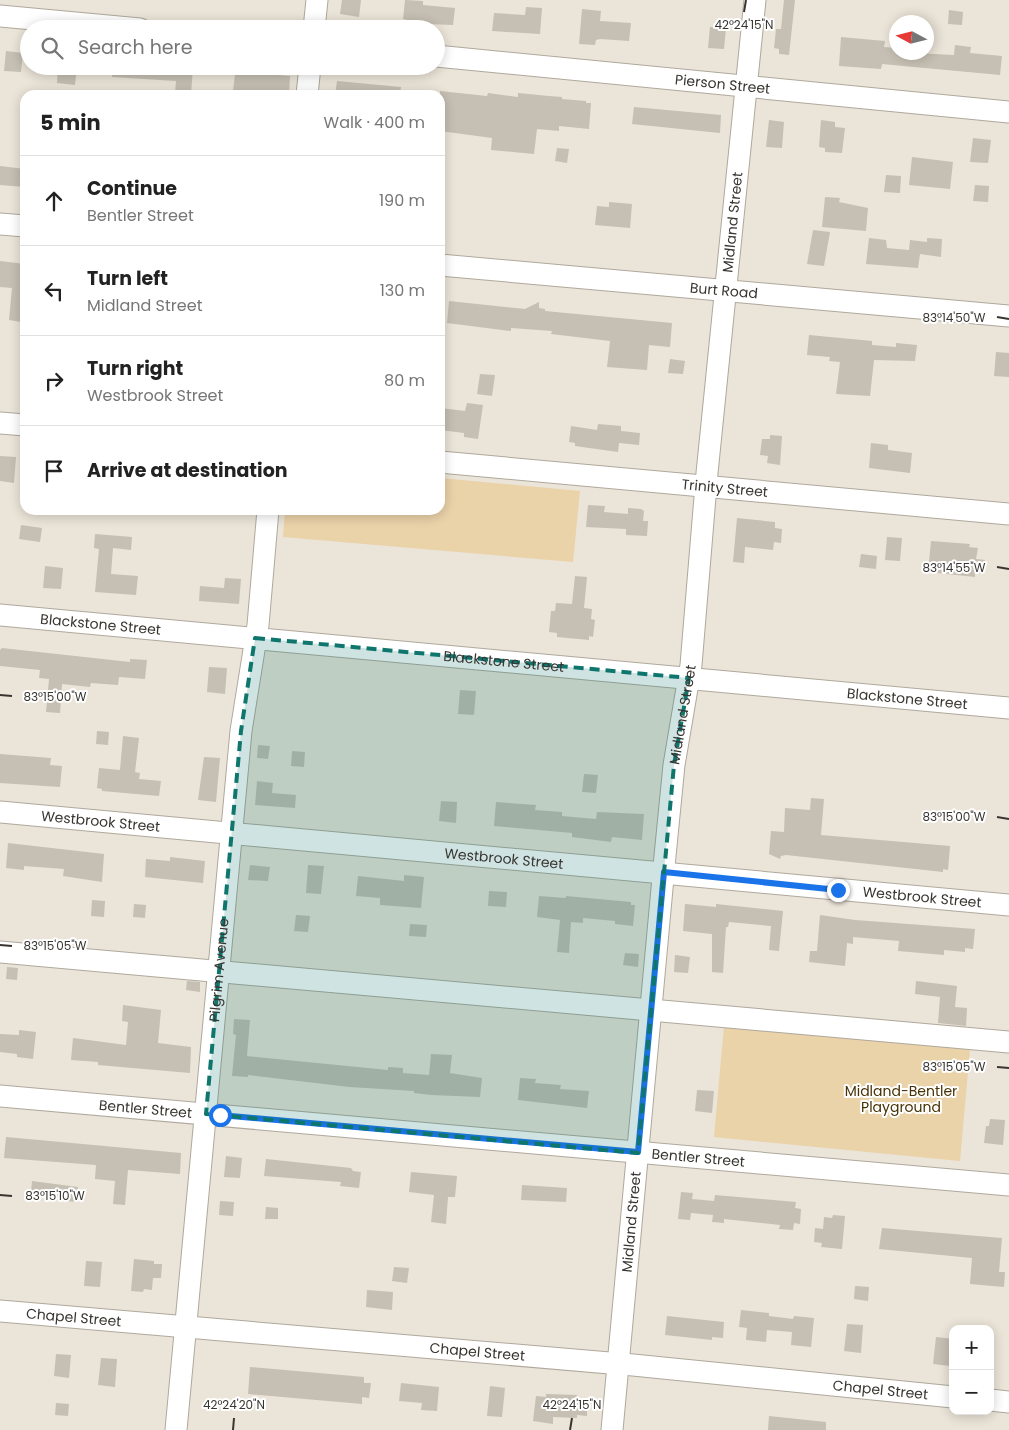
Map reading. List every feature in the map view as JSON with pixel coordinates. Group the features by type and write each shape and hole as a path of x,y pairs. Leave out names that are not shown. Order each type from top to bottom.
{"street":[{"path":"315,20 317,0"},
{"name":"Midland Street","path":"612,1430 674,765 689,678 725,290 755,0"},
{"path":"0,16 43,20"},
{"name":"Pierson Street","path":"445,57 1009,112"},
{"path":"308,90 309,75"},
{"path":"0,224 20,226"},
{"name":"Burt Road","path":"445,264 1009,316"},
{"path":"0,423 20,425"},
{"name":"Trinity Street","path":"445,462 1009,514"},
{"name":"Pilgrim Avenue","path":"176,1430 242,731 255,638 267,515"},
{"name":"Blackstone Street","path":"0,615 1009,708"},
{"name":"Westbrook Street","path":"0,812 1009,905"},
{"path":"0,952 1009,1042"},
{"name":"Bentler Street","path":"0,1096 1009,1184"},
{"name":"Chapel Street","path":"0,1311 619,1364 949,1396"},
{"path":"994,1400 1009,1402"}],"highlighted area":[{"path":"255,638 689,678 674,765 638,1153 206,1114 241,731"}],"green space":[{"path":"445,478 580,491 573,562 283,537 285,515 445,515"},
{"name":"Midland-Bentler Playground","path":"724,1026 970,1049 960,1161 714,1137"}],"building":[{"path":"342,0 361,0 359,17 340,14"},
{"path":"405,0 423,1 423,5 455,8 453,25 445,25 445,20 403,19"},
{"path":"784,0 795,0 789,55 779,54 779,49 774,48 776,29 781,29"},
{"path":"526,7 542,8 540,34 492,31 494,13 525,15"},
{"path":"582,9 601,11 600,21 631,23 629,41 600,39 596,40 595,45 579,44"},
{"path":"949,10 963,12 962,25 948,24"},
{"path":"710,27 726,28 724,49 708,48"},
{"path":"841,37 885,41 884,47 889,47 889,60 934,60 934,54 954,55 955,45 971,47 970,53 1002,56 1000,75 882,64 881,69 839,66"},
{"path":"6,51 20,53 20,72 4,71"},
{"path":"57,75 76,75 75,85 57,83"},
{"path":"112,75 192,75 191,90 175,90 176,81 112,77"},
{"path":"235,75 290,76 289,90 233,90"},
{"path":"337,81 401,87 401,90 336,90"},
{"path":"445,92 487,96 488,93 518,97 518,93 562,97 562,99 591,103 589,129 559,126 559,131 537,129 534,154 491,150 492,138 445,132"},
{"path":"634,107 721,115 720,133 632,124"},
{"path":"769,120 784,122 782,148 766,147"},
{"path":"821,120 835,122 835,127 845,128 842,153 825,152 825,148 819,147"},
{"path":"973,138 991,140 988,163 970,162"},
{"path":"557,148 569,149 567,163 555,161"},
{"path":"912,157 953,162 950,189 909,185"},
{"path":"0,166 20,168 20,187 0,185"},
{"path":"886,175 901,176 900,193 884,192"},
{"path":"975,185 989,186 988,202 973,201"},
{"path":"825,197 840,198 839,202 868,208 866,231 822,227"},
{"path":"609,202 632,204 630,228 595,225 597,206 609,207"},
{"path":"813,230 830,232 824,266 807,264"},
{"path":"869,238 886,240 887,248 909,250 910,240 927,242 927,238 942,239 941,257 920,254 918,268 866,264"},
{"path":"0,261 20,263 20,322 9,320 12,288 0,287"},
{"path":"449,301 525,309 539,302 539,308 545,309 545,311 672,323 670,347 649,345 647,370 607,367 610,341 551,334 552,331 511,328 511,331 447,323"},
{"path":"809,335 872,341 872,345 896,347 896,343 917,345 915,361 874,360 870,396 836,394 840,362 829,361 830,357 807,355"},
{"path":"996,352 1009,353 1009,377 994,376"},
{"path":"670,359 685,361 683,374 668,373"},
{"path":"480,374 495,375 492,396 477,394"},
{"path":"467,403 483,405 478,439 464,437 464,433 445,431 445,409 465,411"},
{"path":"598,424 621,426 621,431 640,433 639,445 619,443 618,452 575,446 575,443 569,442 571,426 597,430"},
{"path":"770,435 782,436 780,465 767,463 768,456 760,455 762,439 770,439"},
{"path":"871,443 888,445 888,450 912,453 910,473 869,468"},
{"path":"0,456 16,457 14,483 0,481"},
{"path":"588,505 605,506 604,512 628,514 628,508 641,509 644,511 643,521 648,521 647,536 626,535 626,529 586,527"},
{"path":"737,518 775,522 775,528 782,529 781,543 774,542 773,550 745,547 744,563 733,562"},
{"path":"21,525 42,528 40,542 19,539"},
{"path":"95,534 132,537 131,550 113,548 111,574 138,576 136,595 95,592 99,549 94,548"},
{"path":"887,537 902,538 900,561 885,560"},
{"path":"931,541 970,544 969,547 978,548 976,559 985,560 984,574 975,573 975,577 928,572"},
{"path":"861,554 877,556 876,569 859,567"},
{"path":"45,566 63,568 61,589 43,588"},
{"path":"575,576 587,577 584,608 592,609 591,619 595,620 593,637 589,636 589,640 557,637 557,633 549,632 551,611 555,611 556,603 572,604"},
{"path":"225,578 241,579 239,604 199,601 200,586 224,588"},
{"path":"2,648 130,662 130,659 147,660 145,679 119,677 118,685 91,683 90,687 62,684 60,713 46,712 49,679 39,678 40,670 0,666 0,650"},
{"path":"209,667 227,668 225,694 207,692"},
{"path":"460,690 476,691 474,715 458,714"},
{"path":"97,731 109,732 108,745 96,744"},
{"path":"123,736 139,738 135,772 140,773 139,779 161,781 159,796 102,791 102,789 97,788 99,768 120,770"},
{"path":"258,745 270,746 268,759 257,758"},
{"path":"292,751 305,752 304,767 291,766"},
{"path":"0,754 51,758 50,765 62,766 60,787 0,783"},
{"path":"204,757 220,758 216,802 198,800"},
{"path":"584,774 598,775 596,793 582,792"},
{"path":"257,781 273,783 272,793 296,795 295,808 255,805"},
{"path":"811,798 824,799 821,835 950,846 948,870 943,869 943,872 786,855 781,856 780,859 769,854 771,831 784,832 785,808 810,810"},
{"path":"441,801 457,802 456,823 439,821"},
{"path":"496,802 536,805 535,810 562,812 562,816 596,819 597,812 644,814 642,840 612,837 611,842 572,837 572,833 494,826"},
{"path":"8,843 104,854 102,882 63,876 64,869 24,866 24,870 6,868"},
{"path":"170,857 205,861 203,883 145,877 146,859 170,861"},
{"path":"250,865 270,867 268,881 248,880"},
{"path":"308,865 324,866 321,894 306,893"},
{"path":"404,875 424,877 421,908 380,905 380,898 356,896 358,876 404,881"},
{"path":"489,891 507,892 506,907 488,906"},
{"path":"539,896 566,898 566,896 631,902 631,905 635,905 633,926 615,924 615,921 583,918 583,923 571,922 569,953 557,952 560,920 537,917"},
{"path":"92,900 105,901 104,917 91,916"},
{"path":"134,904 146,905 145,918 133,917"},
{"path":"685,904 716,907 716,904 783,911 779,951 769,950 771,926 729,922 728,927 726,927 723,973 712,972 712,934 683,931"},
{"path":"296,915 310,916 308,932 294,931"},
{"path":"820,915 855,920 975,929 973,949 965,948 965,952 944,950 944,955 898,951 899,941 853,937 853,944 847,943 845,966 809,962 810,951 817,951"},
{"path":"410,924 427,925 426,937 409,936"},
{"path":"625,953 639,954 638,967 623,965"},
{"path":"675,955 690,957 688,973 674,972"},
{"path":"7,967 18,968 17,980 6,979"},
{"path":"187,981 200,982 200,992 186,990"},
{"path":"916,981 957,986 955,1007 967,1008 966,1026 938,1023 940,997 915,994"},
{"path":"123,1005 161,1010 158,1043 191,1047 190,1073 98,1065 98,1062 71,1060 73,1038 126,1045 128,1022 122,1021"},
{"path":"234,1019 250,1020 247,1056 388,1070 388,1067 403,1068 403,1073 429,1075 431,1054 452,1055 450,1073 482,1078 480,1097 431,1095 414,1093 414,1091 349,1087 248,1075 248,1077 232,1076 236,1035 233,1034"},
{"path":"19,1030 36,1032 33,1059 17,1057 17,1054 0,1052 0,1034 19,1035"},
{"path":"520,1078 536,1079 535,1083 561,1085 560,1089 589,1091 587,1108 518,1100"},
{"path":"697,1090 714,1091 712,1113 695,1111"},
{"path":"990,1119 1005,1120 1003,1145 984,1143 986,1126 989,1126"},
{"path":"6,1137 181,1153 180,1174 128,1170 125,1205 113,1204 115,1181 95,1179 96,1165 4,1158"},
{"path":"226,1156 242,1158 240,1178 224,1177"},
{"path":"266,1159 351,1168 353,1171 361,1172 359,1188 340,1186 341,1182 264,1176"},
{"path":"411,1172 457,1176 455,1197 448,1197 446,1224 431,1222 434,1195 409,1192"},
{"path":"32,1181 78,1187 77,1202 66,1201 66,1198 45,1195 45,1193 31,1192"},
{"path":"522,1185 567,1188 566,1202 521,1200"},
{"path":"681,1192 693,1193 692,1199 714,1201 715,1195 796,1202 795,1208 801,1209 800,1224 794,1223 793,1230 779,1229 780,1225 724,1219 724,1223 712,1222 713,1215 691,1213 690,1220 678,1219"},
{"path":"220,1201 234,1202 233,1216 219,1215"},
{"path":"266,1207 278,1208 278,1219 265,1219"},
{"path":"833,1215 845,1216 842,1249 821,1247 822,1243 814,1242 815,1228 823,1229 824,1217 832,1218"},
{"path":"882,1228 1002,1238 999,1272 1005,1272 1004,1287 970,1284 972,1258 879,1249"},
{"path":"134,1259 154,1261 154,1264 162,1264 161,1278 153,1278 152,1290 144,1289 143,1292 131,1291"},
{"path":"86,1261 102,1262 100,1287 84,1286"},
{"path":"394,1267 409,1268 407,1283 392,1281"},
{"path":"855,1286 869,1287 868,1301 854,1299"},
{"path":"367,1290 393,1292 392,1310 366,1307"},
{"path":"741,1310 769,1313 769,1316 793,1319 794,1316 814,1318 811,1347 791,1345 792,1332 767,1330 766,1342 746,1340 747,1328 739,1327"},
{"path":"667,1316 724,1322 723,1338 712,1337 712,1340 665,1335"},
{"path":"847,1324 863,1325 861,1353 844,1351"},
{"path":"936,1337 949,1339 949,1366 933,1364"},
{"path":"56,1354 71,1355 69,1378 54,1376"},
{"path":"101,1358 117,1359 115,1387 98,1385"},
{"path":"250,1367 364,1377 364,1383 371,1383 369,1398 362,1397 362,1404 248,1394"},
{"path":"401,1383 439,1387 437,1411 421,1410 422,1403 399,1401"},
{"path":"490,1386 505,1388 502,1417 487,1416"},
{"path":"546,1394 577,1395 577,1401 587,1401 587,1416 577,1415 577,1418 553,1417 553,1424 533,1421 536,1396 546,1397"},
{"path":"56,1403 69,1404 68,1416 55,1415"},
{"path":"769,1416 826,1422 826,1430 768,1430"}],"route":[{"path":"220,1115 638,1152 664,872 838,890"}]}
